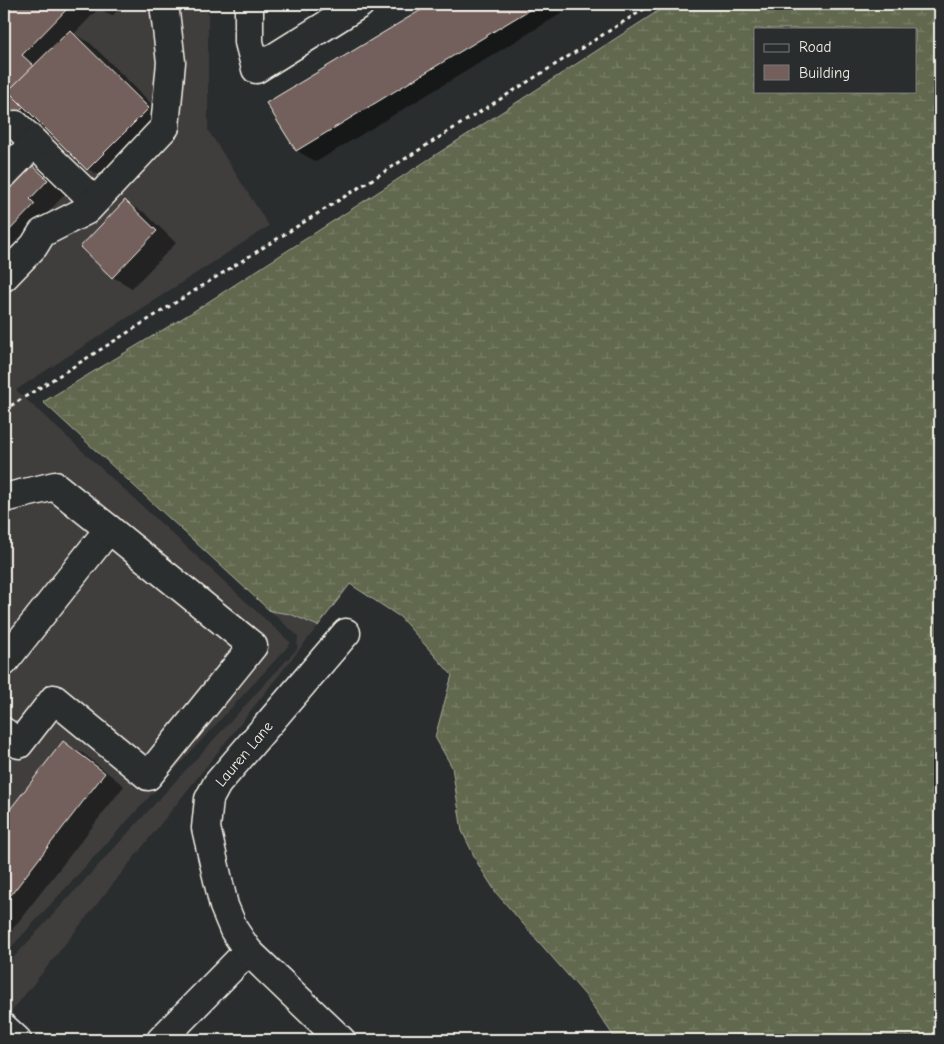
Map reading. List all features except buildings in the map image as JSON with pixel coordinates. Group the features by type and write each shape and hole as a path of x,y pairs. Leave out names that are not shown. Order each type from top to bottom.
{"street":[{"path":"4,277 34,246 42,233 86,210 165,127 171,62 164,4"},
{"path":"249,4 249,42 256,69 360,4"},
{"path":"4,174 25,134 94,201"},
{"path":"4,498 55,486 253,646 148,776 54,700 19,744 4,732"},
{"path":"4,662 109,529"},
{"name":"Lauren Lane","path":"342,1040 248,951 234,930 224,906 206,828 209,800 217,784 346,633"},
{"path":"161,1040 248,951"},
{"path":"4,1028 17,1040"}],"path":[{"path":"4,410 652,4"}],"shaded area":[{"path":"4,4 208,4 208,130 269,226 16,390 291,643 4,955"},
{"path":"270,611 290,614 318,626 4,1021 4,968 297,649 298,636"}],"green space":[{"path":"669,4 940,4 940,1040 614,1040 615,1038 586,996 497,894 478,864 462,831 452,767 435,737 452,675 400,617 350,584 318,626 290,614 270,611 43,402 191,313"}]}
